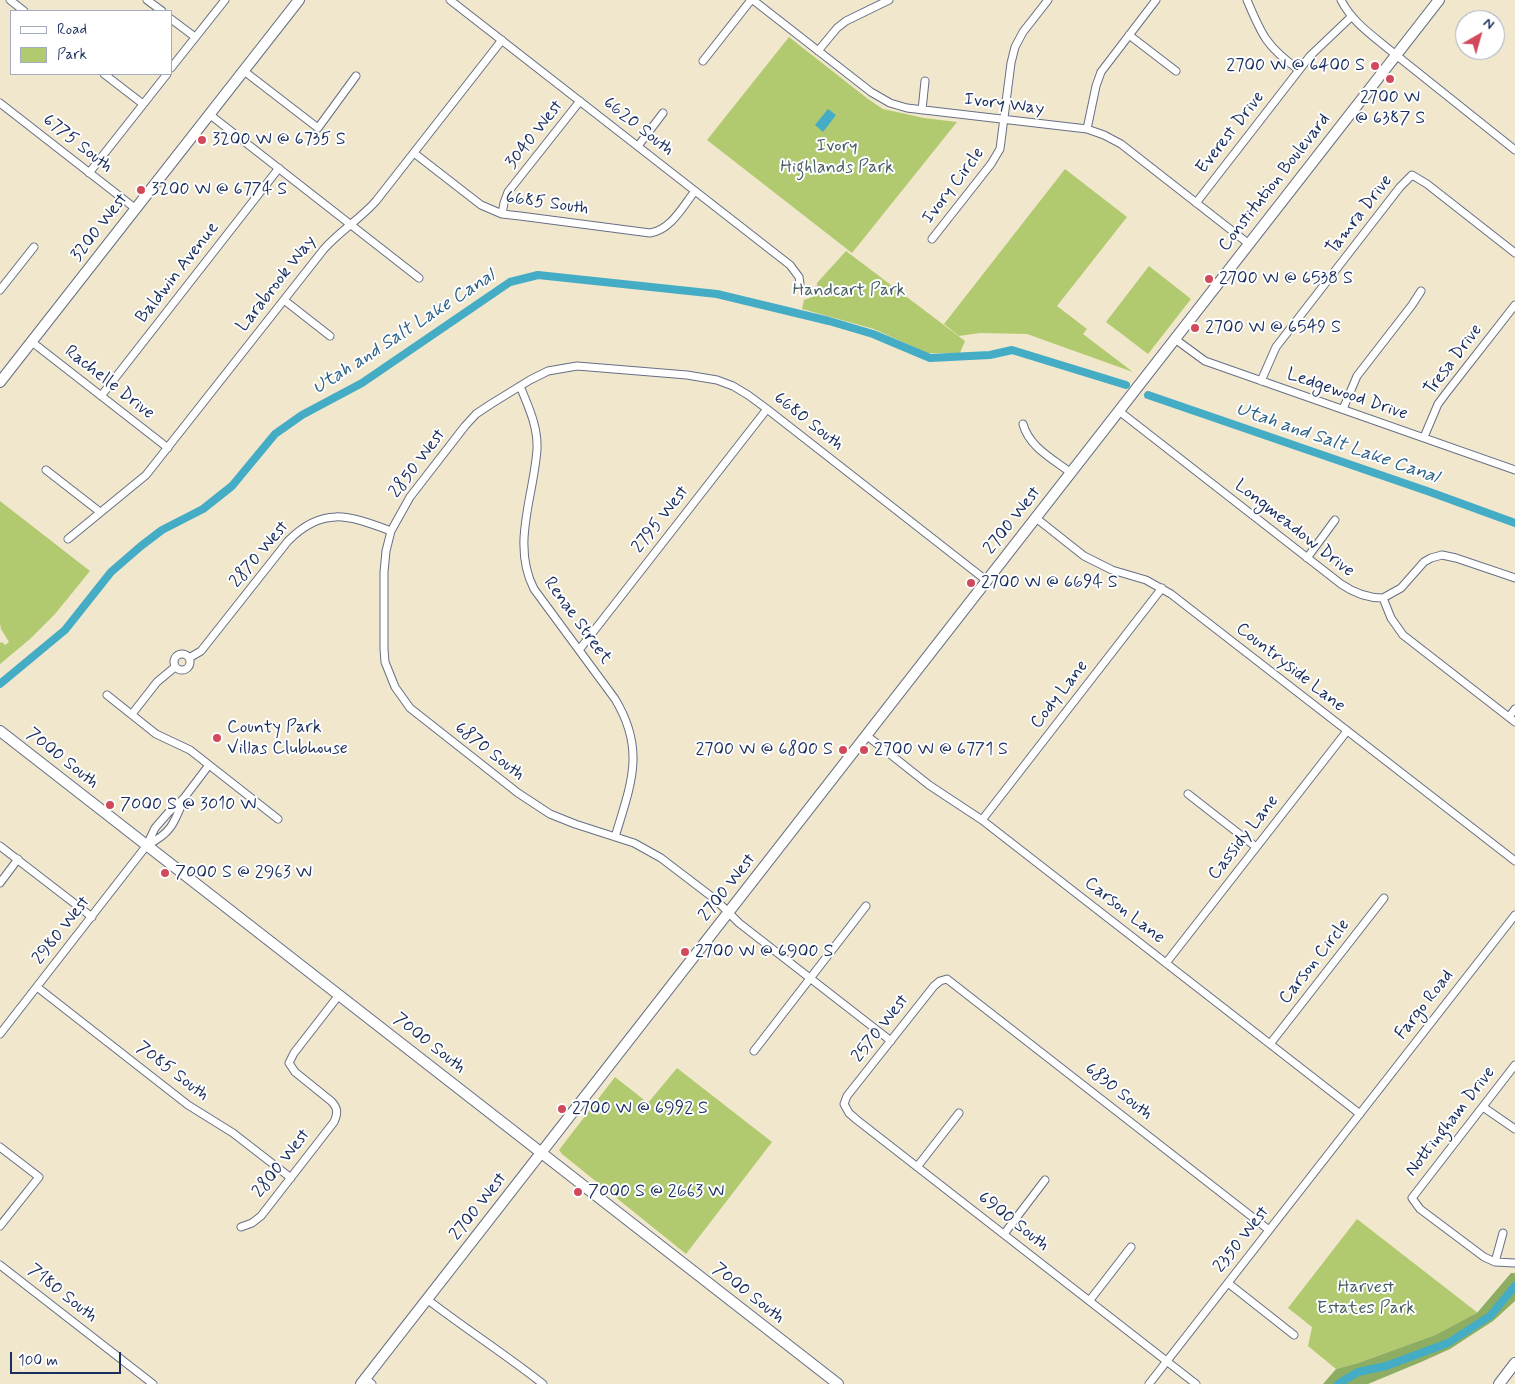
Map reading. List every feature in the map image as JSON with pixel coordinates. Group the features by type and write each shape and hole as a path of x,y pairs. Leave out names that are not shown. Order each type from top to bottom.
{"main road":[{"name":"3200 West","path":"0,382 299,0"},
{"name":"Constitution Boulevard","path":"1120,411 1439,0"},
{"name":"2700 West","path":"366,1382 866,735 1120,411"},
{"name":"7000 South","path":"0,731 838,1384"},
{"path":"1499,1384 1515,1363"}],"street":[{"path":"10,0 23,10"},
{"path":"148,0 161,10"},
{"path":"172,67 225,0"},
{"name":"6620 South","path":"450,0 790,265 799,277 800,284"},
{"path":"703,61 752,0"},
{"name":"Ivory Way","path":"752,0 880,98 899,106 1087,129 1104,135 1121,144 1249,244"},
{"path":"818,51 846,21 889,0"},
{"name":"Ivory Circle","path":"932,239 996,157 1002,144 1011,63 1015,47 1023,32 1048,0"},
{"path":"1087,129 1096,86 1101,72 1156,0"},
{"path":"1247,0 1260,30 1270,46 1299,70"},
{"path":"1341,0 1359,25 1515,150"},
{"name":"Everest Drive","path":"1196,203 1299,70 1323,42 1352,17"},
{"path":"172,20 195,37"},
{"path":"1129,35 1176,71"},
{"name":"Larabrook Way","path":"68,539 140,481 324,249 376,201 502,40"},
{"path":"244,71 318,128 356,76"},
{"path":"105,75 143,104"},
{"path":"89,172 166,75"},
{"path":"922,110 925,80"},
{"name":"3040 West","path":"502,214 508,192 580,101"},
{"name":"6775 South","path":"0,103 136,209"},
{"path":"638,146 664,113"},
{"path":"209,114 420,278"},
{"name":"6685 South","path":"414,153 481,205 502,214 650,233 664,229 695,191"},
{"name":"Baldwin Avenue","path":"101,396 279,168"},
{"name":"Tamra Drive","path":"1261,381 1276,347 1400,187 1412,175 1427,184 1515,253"},
{"path":"0,290 34,247"},
{"path":"1343,410 1357,376 1421,291"},
{"path":"284,300 330,336"},
{"name":"Tresa Drive","path":"1424,437 1443,398 1515,305"},
{"name":"Ledgewood Drive","path":"1175,339 1205,361 1515,470"},
{"name":"Rachelle Drive","path":"32,342 168,448"},
{"name":"2850 West","path":"384,649 384,572 386,551 391,531 410,497 476,414 548,371 577,366"},
{"name":"6680 South","path":"577,366 687,375 710,378 733,386 767,408 987,581"},
{"name":"Renae Street","path":"520,386 536,429 537,448 524,536 526,572 534,589 615,699 630,729 634,760 615,837"},
{"name":"2795 West","path":"579,650 767,408"},
{"name":"Longmeadow Drive","path":"1120,411 1351,591 1373,598 1383,598"},
{"path":"1023,424 1030,441 1071,473"},
{"path":"46,470 100,512"},
{"name":"2870 West","path":"188,658 201,651 288,540 303,526 330,517 342,516 354,518 391,531"},
{"name":"Countryside Lane","path":"1036,518 1096,562 1112,570 1146,580 1162,588 1515,861"},
{"path":"1307,558 1335,520"},
{"path":"1515,578 1456,558 1442,556 1431,558 1424,562 1401,588 1383,598 1391,618 1403,635 1512,719 1515,709"},
{"name":"Cody Lane","path":"982,820 1162,588"},
{"name":"6870 South","path":"384,649 385,662 395,687 410,708 533,804 563,820 647,849 661,858 716,900 739,923 891,1041"},
{"path":"184,654 188,658 189,665 186,669 180,670 175,667 174,661 176,656 184,654"},
{"path":"132,714 160,679 175,667"},
{"path":"107,695 156,734 190,750 278,819"},
{"name":"Cassidy Lane","path":"1166,963 1347,731"},
{"name":"Carson Lane","path":"866,735 933,788 962,805 982,820 1360,1114"},
{"name":"2980 West","path":"0,1033 147,845 155,828 184,798 209,765"},
{"path":"1188,794 1256,847"},
{"name":"2980 West","path":"147,845 162,838 176,819 184,798"},
{"path":"0,846 92,917"},
{"path":"0,882 18,860"},
{"name":"Carson Circle","path":"1270,1044 1384,898"},
{"path":"754,1050 866,906"},
{"name":"Fargo Road","path":"1360,1114 1515,915"},
{"name":"2570 West","path":"844,1104 847,1096 934,986 940,981 947,979"},
{"name":"6830 South","path":"947,979 1269,1230"},
{"name":"7085 South","path":"37,987 188,1104 233,1133 291,1178"},
{"name":"2800 West","path":"241,1227 252,1223 261,1216 334,1122 338,1110 331,1101 295,1072 289,1063 294,1053 339,994"},
{"name":"Nottingham Drive","path":"1495,1262 1469,1247 1420,1209 1412,1198 1515,1065"},
{"name":"6900 South","path":"844,1104 853,1116 1196,1384"},
{"path":"1483,1106 1515,1130"},
{"path":"918,1167 959,1113"},
{"name":"2350 West","path":"1149,1384 1360,1114"},
{"path":"0,1147 39,1177 0,1226"},
{"path":"1004,1234 1045,1180"},
{"path":"1503,1233 1495,1262 1515,1263"},
{"path":"1090,1300 1131,1247"},
{"name":"7180 South","path":"0,1265 152,1384"},
{"path":"1228,1284 1294,1335"},
{"path":"428,1300 543,1384"}],"green space":[{"name":"Ivory Highlands Park","path":"789,37 883,109 924,118 957,122 852,253 707,140"},
{"path":"1065,169 1127,217 1057,306 1087,329 1083,334 1133,372 1027,334 980,333 959,336 944,324"},
{"name":"Handcart Park","path":"846,251 965,341 960,353 927,353 874,329 802,309 804,300 812,297 817,290 817,283"},
{"path":"1149,266 1191,299 1148,354 1106,322"},
{"path":"0,501 90,571 55,614 30,639 0,664 0,643 2,642 5,645 9,642 1,629 0,623"},
{"path":"677,1068 772,1142 686,1254 559,1150 615,1077 648,1103"},
{"name":"Harvest Estates Park","path":"1357,1219 1478,1313 1435,1335 1336,1369 1308,1346 1312,1327 1288,1308"},
{"path":"1511,1273 1515,1273 1515,1301 1493,1321 1450,1349 1368,1384 1323,1384 1336,1369 1435,1335 1477,1313"}],"water":[{"path":"828,109 836,115 823,132 815,125"}],"waterway":[{"name":"Utah and Salt Lake Canal","path":"0,684 65,630 111,572 141,546 162,530 203,509 232,486 275,434 302,415 362,383 510,282 538,275 717,294 829,321 873,334 930,358 990,355 1012,350 1126,385"},
{"name":"Utah and Salt Lake Canal","path":"1148,395 1515,523"},
{"path":"1338,1384 1358,1372 1386,1366 1448,1343 1490,1316 1515,1286"}],"place":[{"name":"2700 W @ 6400 S","path":"1375,66"},
{"name":"2700 W @ 6387 S","path":"1390,79"},
{"name":"3200 W @ 6735 S","path":"202,140"},
{"name":"3200 W @ 6774 S","path":"141,190"},
{"name":"2700 W @ 6538 S","path":"1209,279"},
{"name":"2700 W @ 6549 S","path":"1195,328"},
{"name":"2700 W @ 6694 S","path":"971,583"},
{"name":"County Park Villas Clubhouse","path":"217,738"},
{"name":"2700 W @ 6800 S","path":"843,750"},
{"name":"2700 W @ 6771 S","path":"864,750"},
{"name":"7000 S @ 3010 W","path":"110,805"},
{"name":"7000 S @ 2963 W","path":"165,873"},
{"name":"2700 W @ 6900 S","path":"685,952"},
{"name":"2700 W @ 6992 S","path":"562,1109"},
{"name":"7000 S @ 2663 W","path":"578,1192"}]}
